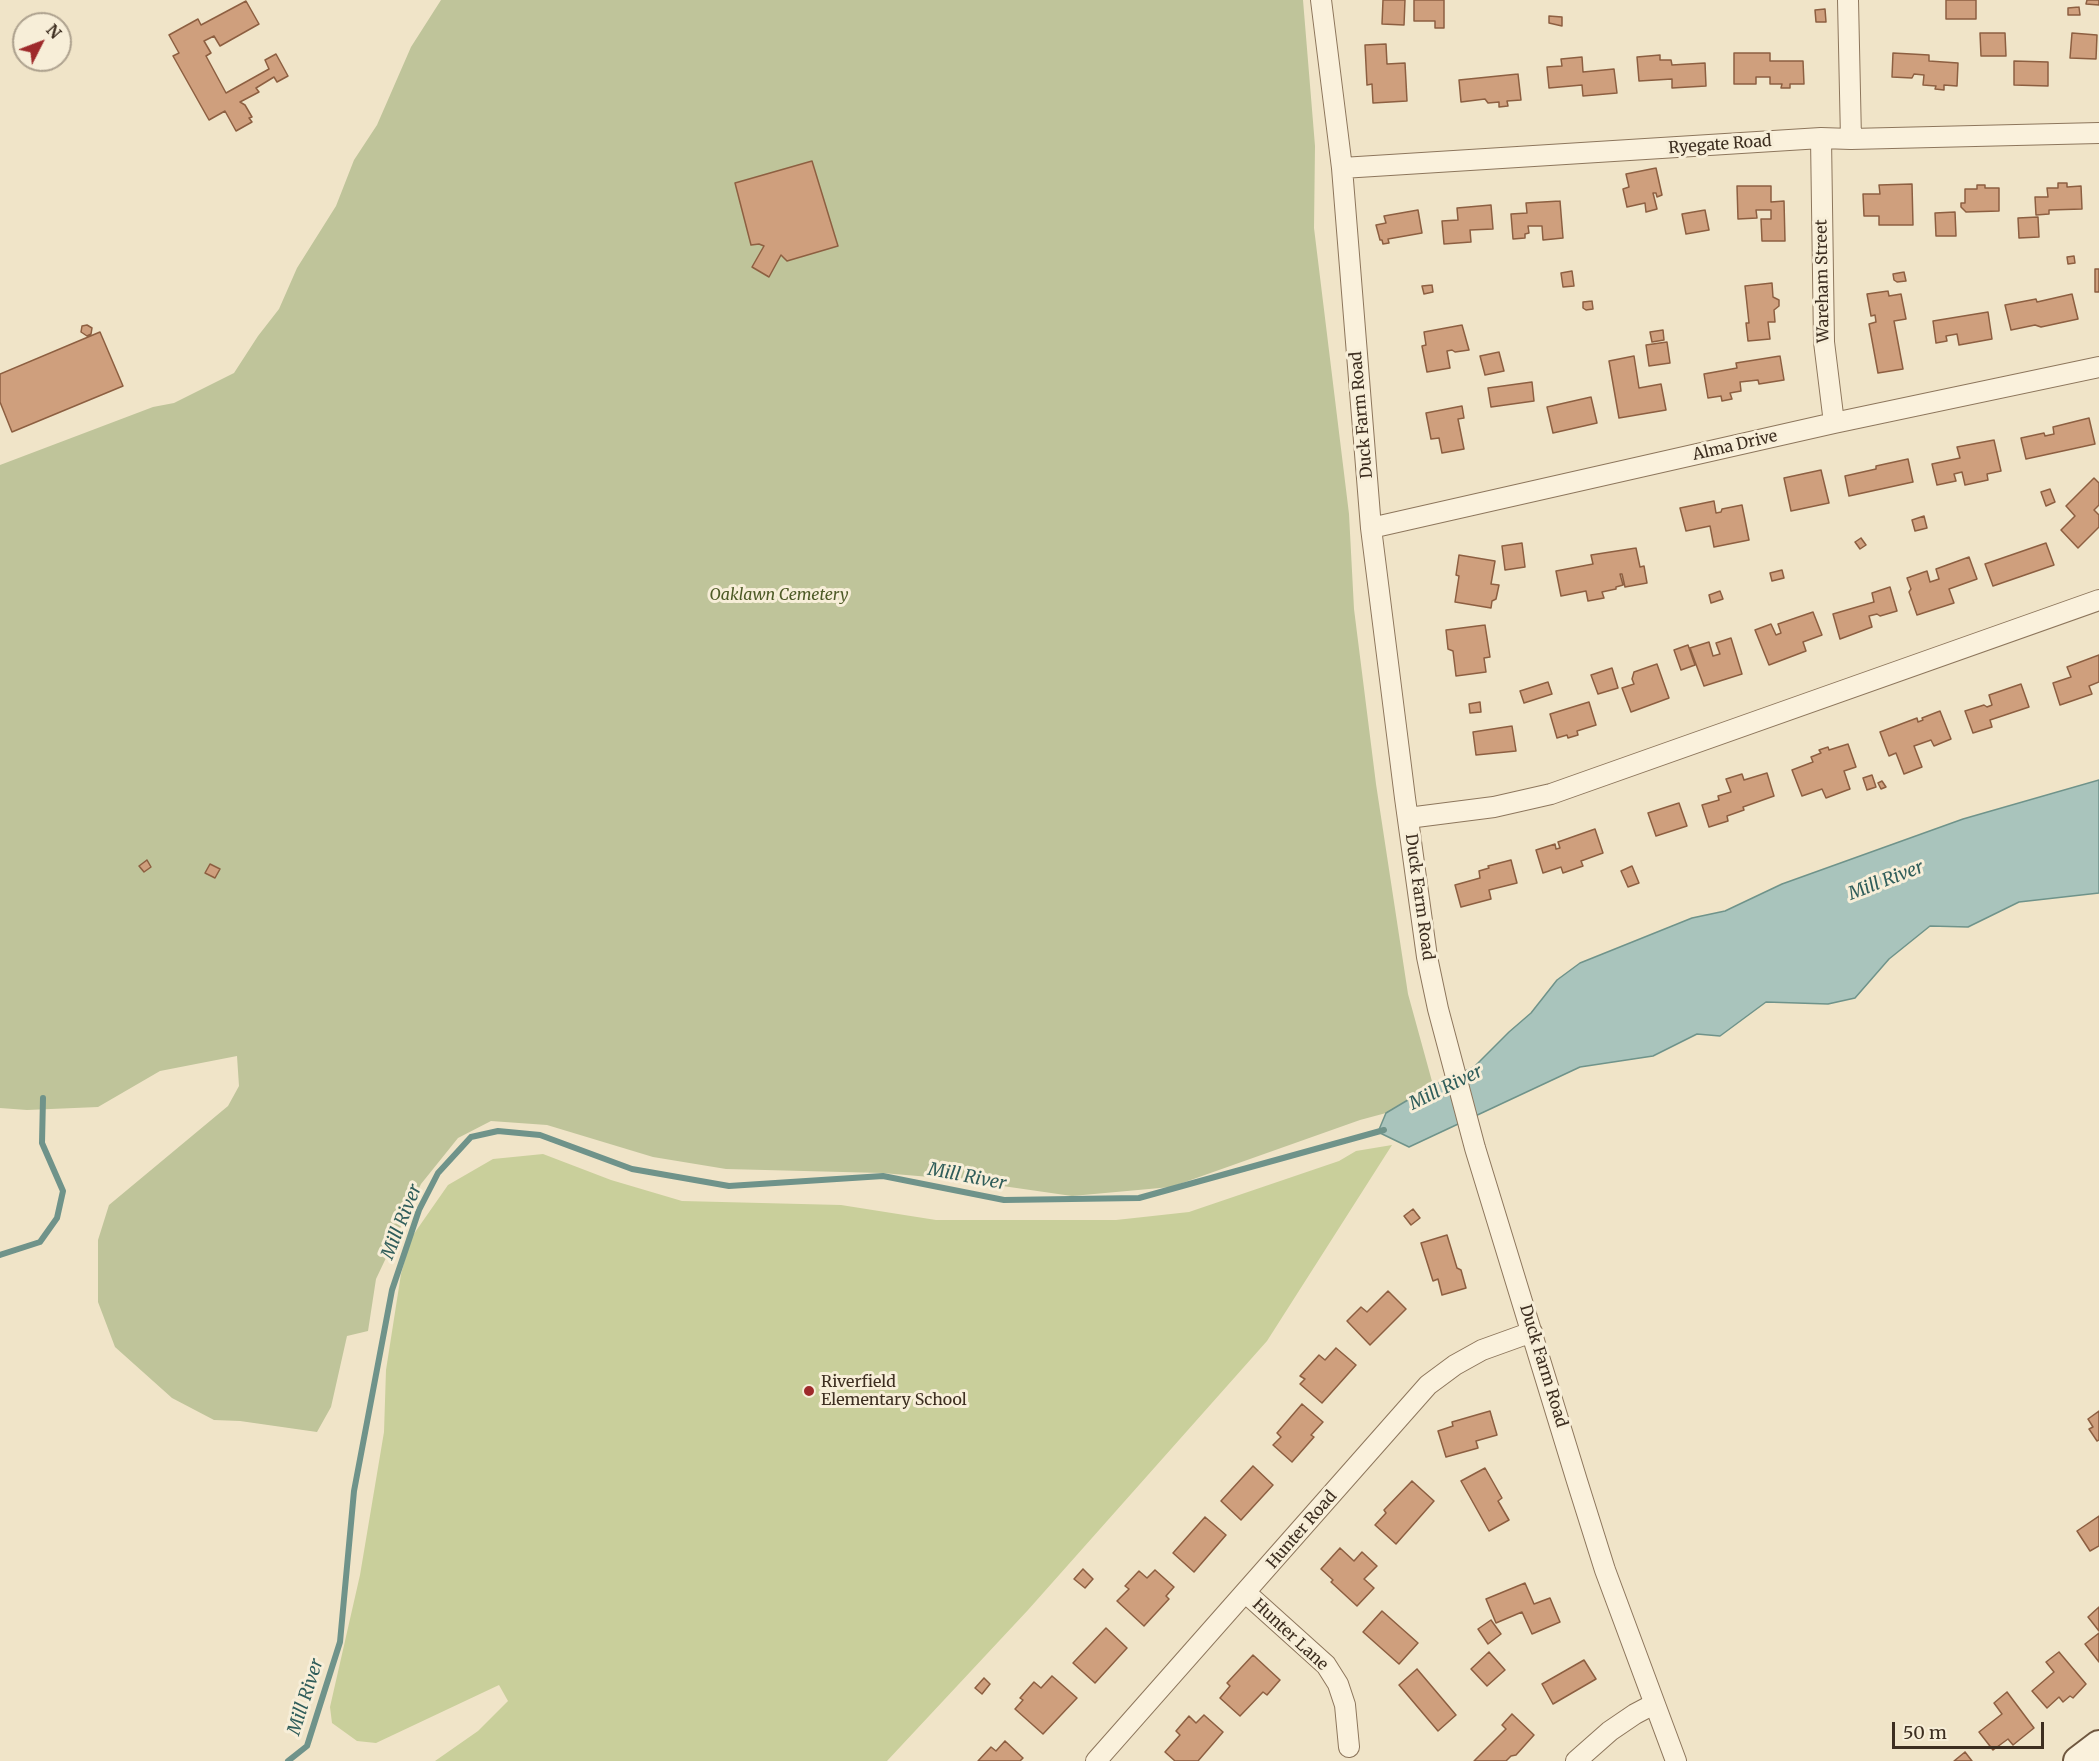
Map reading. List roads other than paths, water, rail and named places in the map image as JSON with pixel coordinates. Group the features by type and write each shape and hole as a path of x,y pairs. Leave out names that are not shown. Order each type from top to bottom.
{"main road":[{"path":"2078,1761 2099,1745"}],"street":[{"name":"Duck Farm Road","path":"1321,0 1342,168 1371,528 1427,957 1475,1148 1605,1570 1677,1761"},
{"path":"1848,0 1851,140"},
{"name":"Ryegate Road","path":"1342,168 1821,138 1851,140 2099,133"},
{"name":"Wareham Street","path":"1821,138 1824,342 1834,423"},
{"name":"Alma Drive","path":"1371,528 1834,423 2099,366"},
{"path":"1408,818 1494,807 1551,794 2099,600"},
{"name":"Hunter Road","path":"1096,1761 1428,1385 1455,1365 1482,1350 1532,1332"},
{"name":"Hunter Lane","path":"1246,1593 1326,1665 1338,1684 1345,1705 1348,1747"},
{"path":"1576,1761 1610,1731 1654,1704"}],"water":[{"path":"2099,780 2099,893 2019,902 1968,927 1930,926 1889,959 1855,998 1828,1004 1766,1002 1720,1036 1697,1034 1653,1056 1580,1067 1409,1147 1378,1132 1386,1113 1433,1085 1474,1067 1531,1013 1557,980 1580,963 1692,918 1725,911 1782,884 1963,819"}],"waterway":[{"path":"0,1255 40,1242 57,1218 63,1191 42,1143 43,1098"},
{"name":"Mill River","path":"288,1761 307,1746 340,1642 354,1491 392,1290 419,1210 438,1173 471,1137 498,1131 540,1135 632,1169 729,1186 883,1176 1004,1200 1139,1198 1384,1130"}],"place":[{"name":"Riverfield Elementary School","path":"809,1391"}],"park label":[{"name":"Oaklawn Cemetery","path":"779,595"}]}
